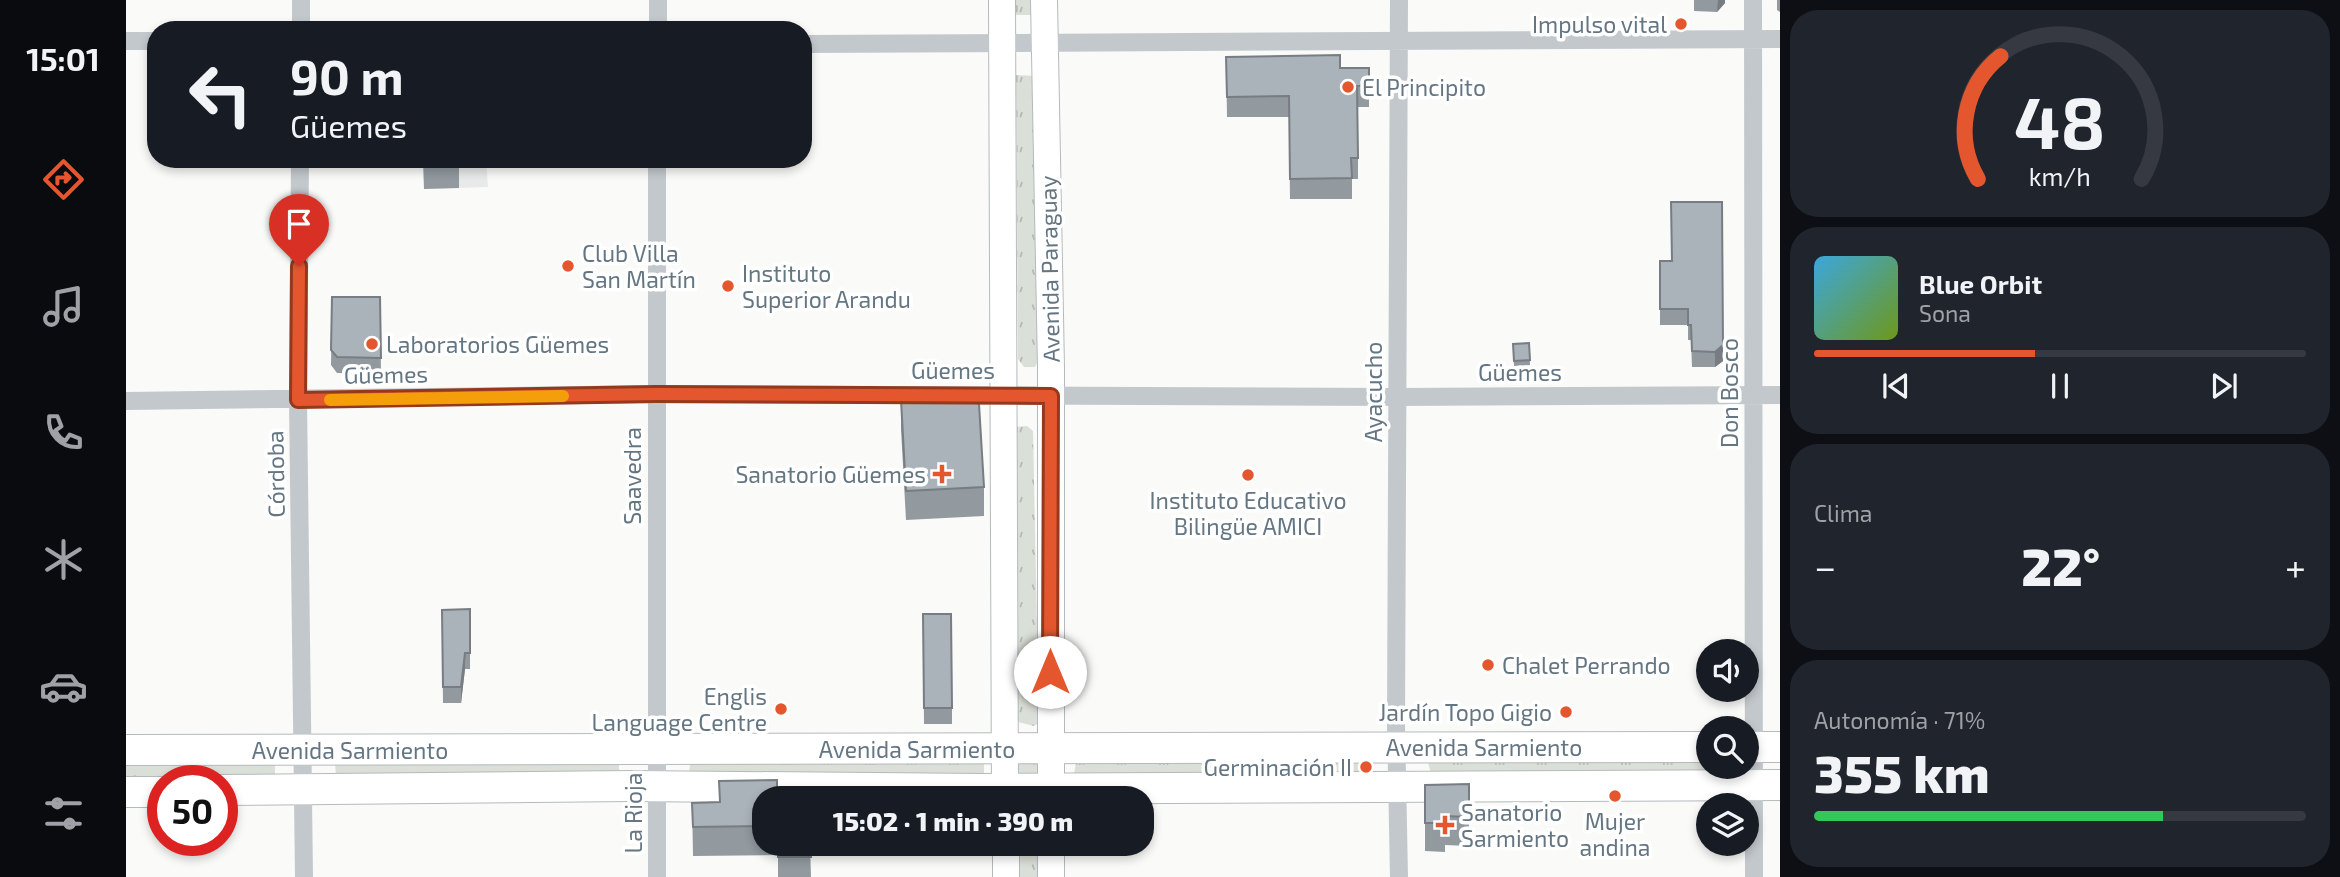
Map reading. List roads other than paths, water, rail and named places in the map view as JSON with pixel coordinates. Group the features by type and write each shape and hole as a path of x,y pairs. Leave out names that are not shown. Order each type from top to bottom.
{"main road":[{"name":"Avenida Paraguay","path":"1002,0 1005,786"},
{"name":"Avenida Paraguay","path":"1044,0 1051,396 1051,786"},
{"name":"Avenida Sarmiento","path":"126,750 1696,747"},
{"name":"Avenida Sarmiento","path":"1154,790 1398,785 1767,785"},
{"name":"Avenida Sarmiento","path":"238,790 658,786 752,788"},
{"path":"126,793 147,792"},
{"path":"1006,856 1006,877"},
{"path":"1051,856 1051,877"}],"street":[{"path":"301,0 301,21"},
{"path":"658,0 658,21"},
{"name":"Ayacucho","path":"1399,0 1399,877"},
{"name":"Don Bosco","path":"1753,0 1754,395 1760,747 1767,785 1754,877"},
{"path":"812,44 1780,39"},
{"path":"126,41 147,41"},
{"name":"Córdoba","path":"300,168 298,400 304,877"},
{"name":"Saavedra","path":"657,168 658,750"},
{"name":"Güemes","path":"126,401 656,394 1398,397 1780,395"},
{"name":"La Rioja","path":"657,877 658,750"}],"place":[{"name":"Impulso vital","path":"1681,24"},
{"name":"El Principito","path":"1348,87"},
{"name":"Club Villa San Martín","path":"568,266"},
{"name":"Instituto Superior Arandu","path":"728,286"},
{"name":"Laboratorios Güemes","path":"372,344"},
{"name":"Sanatorio Güemes","path":"942,474"},
{"name":"Instituto Educativo Bilingüe AMICI","path":"1248,475"},
{"name":"Chalet Perrando","path":"1488,665"},
{"name":"Englis Language Centre","path":"781,709"},
{"name":"Jardín Topo Gigio","path":"1566,712"},
{"name":"Germinación II","path":"1366,767"},
{"name":"Mujer andina","path":"1615,796"},
{"name":"Sanatorio Sarmiento","path":"1445,825"}]}
